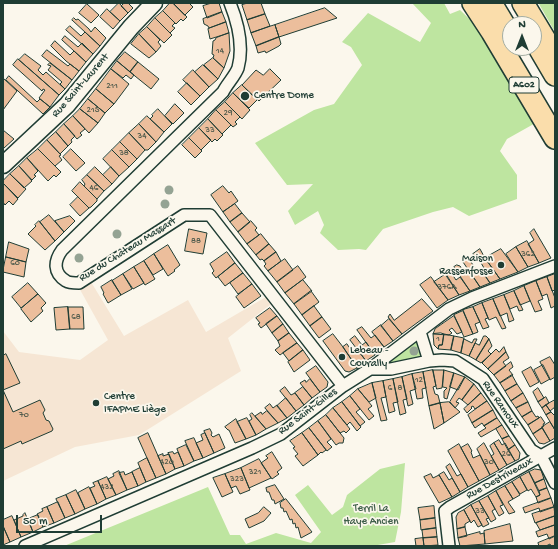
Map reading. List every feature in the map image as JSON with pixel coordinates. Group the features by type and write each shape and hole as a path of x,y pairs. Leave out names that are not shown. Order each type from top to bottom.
{"highway":[{"name":"A602","path":"473,3 518,16"},
{"path":"491,3 518,16"},
{"name":"A602","path":"542,34 555,44"},
{"name":"A602","path":"542,42 555,56"},
{"path":"542,53 555,75"},
{"path":"523,56 555,109"},
{"name":"A602","path":"530,56 555,138"}],"street":[{"name":"Rue Saint-Laurent","path":"3,165 67,104 131,27 154,3"},
{"name":"Rue du Château Massart","path":"230,3 239,32 241,50 237,69 223,92 62,250 57,256 55,265 59,274 67,282 79,283 184,215 210,216 342,386"},
{"name":"Rue Saint-Gilles","path":"25,546 252,448 281,434 342,386 370,369 449,309 472,298 555,266"},
{"path":"420,332 429,361"},
{"name":"Rue Ramoux","path":"370,369 391,369 429,361 455,361 483,379 531,450 541,456"},
{"name":"Rue Destriveaux","path":"448,546 445,511 450,506 555,448"},
{"path":"541,456 555,483"}],"shaded area":[{"name":"Centre IFAPME Liège","path":"91,282 124,336 188,300 206,332 266,297 271,304 228,338 241,371 139,435 75,447 3,481 3,331 19,352 80,360 108,340 78,286"}],"green space":[{"path":"412,3 444,3 450,14 460,10 491,40 539,121 507,139 500,151 517,175 517,199 469,216 453,207 433,212 383,229 366,250 338,250 320,233 324,225 318,211 295,225 288,211 313,184 287,185 255,143 314,110 334,104 362,65 351,47 342,42 368,13 420,42 431,23"},
{"path":"538,3 555,3 555,32 539,4"},
{"path":"419,340 421,359 391,366 390,361"},
{"name":"Terril La Haye Ancien","path":"405,463 401,512 395,542 372,546 64,546 208,487 230,535 240,535 246,544 276,533 311,543 321,532 295,495 308,485 332,515 343,507 347,495 380,469"}],"building":[{"path":"119,3 128,13 120,21 110,12"},
{"path":"121,3 128,3 133,8 128,13 121,6 123,4"},
{"path":"170,3 173,3 187,17 183,21 181,19 176,24 163,11"},
{"path":"173,3 189,3 193,7 185,15"},
{"path":"212,3 219,3 222,12 207,18 203,6"},
{"path":"248,3 261,3 265,14 247,20 242,5"},
{"path":"87,4 99,15 91,23 79,13"},
{"path":"325,8 337,18 279,37 275,25"},
{"path":"107,9 120,21 113,29 100,17"},
{"path":"163,11 175,23 172,26 175,28 170,33 155,18"},
{"path":"222,12 226,22 209,28 204,24 203,19"},
{"path":"265,14 270,26 251,33 247,20"},
{"path":"74,18 76,20 78,19 91,32 95,27 106,38 100,46 72,20"},
{"path":"155,18 172,35 164,43 147,27"},
{"path":"226,22 229,33 210,39 208,29"},
{"path":"275,25 279,37 256,46 251,33"},
{"path":"70,26 81,36 85,32 100,46 93,54 66,30"},
{"path":"147,27 160,40 158,42 161,46 156,52 139,34"},
{"path":"229,33 230,51 224,68 213,58 213,41 216,38"},
{"path":"139,34 156,52 149,58 131,44"},
{"path":"65,36 78,47 82,43 93,54 86,62 62,40"},
{"path":"279,37 281,44 279,46 266,53 265,51 258,53 256,46"},
{"path":"55,41 70,55 74,51 86,62 79,71 51,46"},
{"path":"47,50 68,66 70,64 79,71 72,80 42,56"},
{"path":"125,52 138,62 130,72 117,61"},
{"path":"25,54 41,66 38,70 43,75 46,72 65,89 59,95 19,60"},
{"path":"213,58 224,68 218,79 204,65"},
{"path":"18,59 59,95 50,107 39,98 45,90 43,89 42,91 13,65"},
{"path":"117,61 134,75 131,79 126,75 123,78 111,69"},
{"path":"138,62 159,79 151,89 130,72"},
{"path":"50,63 72,80 65,89 60,84 62,82 48,70 51,66 48,65"},
{"path":"203,65 218,79 209,87 195,72"},
{"path":"111,69 129,84 114,104 96,89"},
{"path":"270,69 281,80 259,101 242,85 256,70 263,75"},
{"path":"193,70 209,87 200,96 183,80"},
{"path":"9,76 37,102 40,99 50,107 43,114 6,80"},
{"path":"3,78 17,91 3,110"},
{"path":"187,83 200,96 191,105 178,92"},
{"path":"242,85 257,100 249,108 233,93"},
{"path":"96,89 114,104 105,113 88,99"},
{"path":"233,93 250,110 242,119 225,102"},
{"path":"88,99 105,113 98,123 80,109"},
{"path":"225,102 240,117 235,122 237,124 233,127 216,110"},
{"path":"175,104 184,113 173,124 165,116"},
{"path":"80,109 98,123 89,133 73,116"},
{"path":"158,109 172,124 164,132 150,119"},
{"path":"216,110 231,125 222,134 208,119"},
{"path":"73,116 85,129 80,133 82,135 77,139 64,124"},
{"path":"147,116 164,132 156,142 139,124"},
{"path":"208,119 223,135 217,141 215,139 212,142 199,128"},
{"path":"64,124 75,136 68,146 56,132"},
{"path":"139,124 156,142 148,150 145,150 129,133"},
{"path":"199,128 211,140 201,150 189,138"},
{"path":"3,130 14,139 4,148 3,147"},
{"path":"56,132 68,146 60,154 47,140"},
{"path":"129,133 145,150 137,159 120,142"},
{"path":"189,138 202,151 195,158 182,145"},
{"path":"47,140 61,155 59,156 62,160 55,166 38,149"},
{"path":"120,142 137,159 129,167 112,150"},
{"path":"38,149 61,172 56,177 54,175 48,181 27,158"},
{"path":"71,149 85,163 76,171 63,157"},
{"path":"112,150 129,167 119,176 103,159"},
{"path":"27,158 38,171 32,180 19,166"},
{"path":"19,166 32,181 24,188 10,174"},
{"path":"95,167 112,184 104,191 87,175"},
{"path":"111,167 119,176 112,184 103,175"},
{"path":"10,174 26,189 18,198 3,183 3,181"},
{"path":"87,175 104,191 97,199 84,186 85,184 82,180"},
{"path":"80,182 97,199 97,201 89,208 72,191"},
{"path":"3,183 18,199 13,205 9,201 5,205 3,202"},
{"path":"223,186 229,193 231,191 238,201 223,212 211,195"},
{"path":"78,197 89,208 80,216 70,205"},
{"path":"235,204 242,213 230,222 223,212"},
{"path":"242,213 250,222 238,232 230,222"},
{"path":"49,215 64,232 55,241 40,222"},
{"path":"70,216 75,221 64,232 55,221"},
{"path":"39,221 55,241 45,250 28,234"},
{"path":"251,221 257,228 255,230 259,235 247,244 238,232"},
{"path":"189,229 207,233 203,254 185,251"},
{"path":"534,229 551,258 539,263 528,244 534,240 530,233"},
{"path":"261,234 269,244 256,255 247,244"},
{"path":"527,241 539,263 528,267 516,247"},
{"path":"9,242 29,249 26,262 6,257"},
{"path":"269,244 276,252 264,261 262,259 260,260 256,255"},
{"path":"168,245 180,265 168,276 154,254"},
{"path":"516,247 528,267 518,272 506,254"},
{"path":"480,249 500,279 490,283 481,270 484,268 477,256 475,257 473,254"},
{"name":"Maison Rassenfosse","path":"501,249 518,272 500,279 485,258"},
{"path":"227,252 235,263 216,278 212,273 214,271 210,264"},
{"path":"276,252 281,261 268,271 264,266 266,264 264,261"},
{"path":"154,254 163,269 153,275 144,261"},
{"path":"6,257 26,262 24,277 3,272"},
{"path":"285,259 293,270 277,282 268,271"},
{"path":"469,259 477,271 480,268 490,283 480,287 463,262"},
{"path":"144,261 155,279 145,285 134,267"},
{"path":"235,263 243,273 225,286 218,277"},
{"path":"457,265 460,266 466,275 470,272 480,287 470,291 454,267"},
{"path":"298,266 306,277 285,293 277,282"},
{"path":"134,267 144,283 133,289 123,274"},
{"path":"450,271 456,280 460,277 470,291 459,295 445,274"},
{"path":"243,273 252,284 238,294 230,283"},
{"path":"123,274 132,289 121,295 112,281"},
{"path":"446,274 459,295 448,300 434,282"},
{"path":"555,274 555,290 552,291 547,277"},
{"path":"431,277 448,300 437,308 420,285"},
{"path":"547,277 555,298 555,306 551,308 547,294 542,296 536,281"},
{"path":"112,280 121,295 108,303 101,287"},
{"path":"303,280 312,291 294,304 285,293"},
{"path":"536,281 543,299 538,301 542,310 535,312 524,286"},
{"path":"28,283 38,294 21,308 12,297"},
{"path":"252,284 261,296 244,308 236,297"},
{"path":"524,286 530,301 520,305 514,291"},
{"path":"311,291 319,302 302,315 294,304"},
{"path":"514,291 523,310 519,311 517,306 510,309 504,295"},
{"path":"38,294 46,303 41,308 43,311 31,322 21,309"},
{"path":"504,295 514,320 509,322 507,313 500,316 493,299"},
{"path":"422,299 433,311 402,334 388,317 390,314 394,320"},
{"path":"493,299 506,328 502,329 496,317 489,320 482,303"},
{"path":"482,303 488,318 485,319 489,327 483,329 473,307"},
{"path":"314,306 322,317 310,326 302,315"},
{"path":"68,307 83,307 84,329 70,329"},
{"path":"68,307 70,329 56,330 54,308"},
{"path":"473,307 480,322 475,324 478,332 473,334 463,310"},
{"path":"270,308 277,316 261,328 258,324 260,323 256,318"},
{"path":"463,311 473,334 464,337 454,315"},
{"path":"277,316 283,324 272,333 266,324"},
{"path":"454,316 462,332 457,334 452,328 449,330 452,333 449,335 433,334 435,329"},
{"path":"322,317 331,329 319,338 310,326"},
{"path":"389,319 402,334 393,341 381,326"},
{"path":"283,324 289,333 278,341 272,333"},
{"path":"381,325 393,341 384,347 372,332"},
{"path":"362,327 371,338 375,335 384,347 375,355 357,330"},
{"path":"289,333 297,343 280,355 275,350 280,346 278,341"},
{"name":"Lebeau - Courally","path":"333,334 357,368 349,372 345,371 323,341"},
{"path":"433,334 444,334 442,345 439,345 438,349 434,345"},
{"path":"444,334 454,336 451,350 438,349 439,345 442,345"},
{"path":"355,336 362,345 366,342 375,355 366,361 350,340"},
{"path":"454,336 464,338 461,353 451,350"},
{"path":"484,336 489,339 476,360 469,356 475,343 479,345"},
{"path":"464,339 472,343 474,339 477,339 469,356 461,353"},
{"path":"489,339 492,346 488,351 491,354 481,363 476,360"},
{"path":"297,343 303,350 289,361 283,353"},
{"path":"347,344 353,353 357,349 367,362 358,369 343,347"},
{"path":"504,347 506,352 488,369 482,363 496,349 499,352"},
{"path":"303,350 310,360 294,372 288,362"},
{"path":"506,352 509,358 503,362 506,366 494,375 488,369"},
{"path":"6,354 20,383 3,390 3,356"},
{"path":"550,357 555,365 555,377 550,380 540,362"},
{"path":"511,362 513,367 509,370 513,375 500,383 494,375"},
{"path":"543,365 550,379 541,384 534,370"},
{"path":"316,366 328,382 327,387 320,392 306,373"},
{"path":"531,367 539,382 530,387 522,372"},
{"path":"433,370 444,370 442,388 437,389"},
{"path":"433,370 436,386 433,387 435,394 438,395 440,403 429,406 423,372"},
{"path":"444,370 454,373 447,399 444,398 444,391 447,388 443,387"},
{"path":"423,372 426,388 422,389 423,398 417,399 412,374"},
{"path":"454,373 465,377 458,390 450,387"},
{"path":"412,374 416,389 410,391 413,404 408,406 402,377"},
{"path":"512,375 517,384 505,391 500,383"},
{"path":"402,377 407,399 403,400 406,413 400,415 393,379"},
{"path":"465,377 474,384 462,400 459,398 456,402 459,403 455,408 450,402"},
{"path":"310,379 320,392 312,398 300,383 305,380 306,382"},
{"path":"393,379 398,402 393,403 395,411 389,413 383,381"},
{"path":"383,381 386,397 381,398 387,420 381,421 372,383"},
{"path":"372,383 376,398 369,402 358,389"},
{"path":"474,384 481,393 468,405 462,400"},
{"path":"517,384 523,393 511,401 505,391"},
{"path":"285,387 291,395 295,393 304,405 296,411 280,391"},
{"path":"303,387 312,398 304,405 295,393"},
{"path":"538,388 544,398 538,402 533,392"},
{"path":"358,389 372,406 368,409 374,416 369,420 350,396"},
{"path":"3,390 13,412 40,400 45,410 43,413 53,429 52,431 22,444 21,441 3,449"},
{"path":"481,393 487,401 475,409 473,406 471,407 472,408 467,413 464,409"},
{"path":"523,393 528,402 516,408 511,401"},
{"path":"350,396 360,409 356,412 365,422 360,426 342,402"},
{"path":"546,397 549,403 542,408 538,402"},
{"path":"286,398 296,411 287,418 277,406"},
{"path":"555,400 555,407 550,411 546,405"},
{"path":"487,401 493,410 472,423 468,415"},
{"path":"342,402 361,427 357,431 350,422 347,425 333,408"},
{"path":"449,402 460,412 444,423 440,403"},
{"path":"528,402 532,411 522,417 516,408"},
{"path":"440,403 444,423 434,429 429,406"},
{"path":"270,404 273,408 277,405 287,418 278,423 265,408"},
{"path":"546,405 551,412 546,415 542,408"},
{"path":"333,408 350,429 346,433 344,431 340,433 326,415"},
{"path":"493,410 497,418 484,426 482,423 475,428 472,423"},
{"path":"267,411 278,423 266,429 255,416 261,412 262,414"},
{"path":"532,411 536,417 538,416 539,418 528,425 522,417"},
{"path":"551,412 555,416 555,430 546,415"},
{"path":"252,413 266,429 256,435 249,421 252,419 250,415"},
{"path":"326,415 344,438 343,443 336,445 318,421"},
{"path":"541,417 545,423 543,424 544,426 533,434 528,425"},
{"path":"247,418 256,435 246,439 237,422"},
{"path":"497,418 502,425 481,437 478,433 486,428 484,426"},
{"path":"236,419 246,439 235,443 229,430 225,427"},
{"path":"318,421 331,439 327,442 332,447 327,451 309,428"},
{"path":"550,422 555,430 555,438 550,441 542,427"},
{"path":"502,425 509,436 502,439 496,429"},
{"path":"309,428 326,450 318,455 302,433"},
{"path":"542,428 550,441 544,444 539,443 533,434"},
{"path":"210,429 213,437 219,434 225,448 214,453 204,431"},
{"path":"148,433 166,474 156,478 138,438"},
{"path":"205,433 214,453 203,458 196,443 203,440 201,435"},
{"path":"302,433 318,455 303,466 295,456 298,454 290,441"},
{"path":"509,436 515,445 508,450 502,439"},
{"path":"194,438 203,458 194,461 185,441"},
{"path":"499,440 502,445 505,443 515,461 507,465 494,443"},
{"path":"484,443 499,470 490,475 477,449"},
{"path":"494,443 507,465 499,470 491,456 494,454 490,446"},
{"path":"459,444 479,481 468,487 448,451"},
{"path":"468,444 472,451 473,458 480,455 490,475 479,481 461,448"},
{"path":"186,445 194,461 184,466 177,449"},
{"path":"515,445 520,453 519,459 515,461 508,450"},
{"path":"173,452 174,454 178,452 184,466 175,469 168,453"},
{"path":"272,452 282,468 277,472 279,474 272,479 261,463 268,458 266,456"},
{"path":"163,454 163,456 169,454 175,469 166,474 158,456"},
{"path":"147,458 156,478 146,482 138,463"},
{"path":"259,459 271,478 249,488 241,468"},
{"path":"450,464 457,476 461,474 468,487 460,492 446,467"},
{"path":"140,468 146,482 138,486 132,472"},
{"path":"241,468 250,490 240,494 236,486 231,488 225,474"},
{"path":"535,469 541,470 544,479 535,483 529,472"},
{"path":"119,471 127,490 116,495 108,479"},
{"path":"124,472 125,475 132,472 138,486 127,490 119,473"},
{"path":"444,472 449,480 452,478 460,492 452,497 439,475"},
{"path":"529,472 540,495 536,497 531,489 528,491 520,477"},
{"path":"225,474 233,492 222,497 213,478"},
{"path":"431,474 433,478 439,475 452,497 439,503 424,477"},
{"path":"107,477 116,495 106,499 98,481"},
{"path":"520,477 527,490 520,494 512,482"},
{"path":"544,479 547,488 539,491 535,483"},
{"path":"98,481 106,499 97,504 90,488 95,486 93,483"},
{"path":"512,482 520,495 513,499 505,486"},
{"path":"275,485 284,499 275,504 266,488"},
{"path":"505,486 513,499 508,502 515,512 509,514 496,491"},
{"path":"89,487 97,504 85,509 78,493"},
{"path":"547,488 551,498 538,503 536,497 540,495 539,491"},
{"path":"76,490 85,509 75,514 66,495"},
{"path":"496,491 503,505 500,506 504,513 499,516 488,496"},
{"path":"66,495 75,514 65,518 56,499"},
{"path":"488,496 495,509 492,511 496,519 491,522 479,501"},
{"path":"551,498 554,507 540,512 539,508 525,513 523,508"},
{"path":"286,499 312,532 301,538 298,527 296,528 295,523 293,524 292,519 290,520 286,511 284,512 283,508 281,508 280,503"},
{"path":"479,501 489,518 486,519 489,524 483,527 471,505"},
{"path":"58,502 65,518 54,523 47,507"},
{"path":"471,505 482,525 478,527 474,520 471,523 464,510"},
{"path":"434,506 435,518 420,520 418,508"},
{"path":"47,507 54,523 43,527 37,514 43,511 42,509"},
{"path":"264,507 271,513 264,521 249,528 245,519 258,513"},
{"path":"554,507 555,516 535,523 532,514"},
{"path":"464,510 470,521 465,524 465,527 457,529 456,517 458,513"},
{"path":"25,513 33,532 21,537 14,520 23,516"},
{"path":"38,515 43,527 33,532 28,519"},
{"path":"12,516 21,537 10,542 3,526 3,520"},
{"path":"555,516 555,525 540,530 536,523"},
{"path":"435,518 436,528 421,530 420,520"},
{"path":"510,524 513,541 485,544 484,531"},
{"path":"555,525 555,536 549,539 547,534 538,537 536,532"},
{"path":"3,526 10,542 3,545"},
{"path":"465,527 467,536 458,538 457,529"},
{"path":"436,528 437,537 423,538 422,530"},
{"path":"480,532 480,534 484,533 485,544 460,546 458,538"},
{"path":"555,536 555,546 551,546 550,544 546,546 539,546 538,543"},
{"path":"437,537 438,545 424,546 423,538"},
{"path":"423,538 424,546 416,546 415,539"}],"place":[{"name":"Centre Dome","path":"245,96"},
{"name":"Maison Rassenfosse","path":"501,265"},
{"name":"Lebeau - Courally","path":"342,357"},
{"name":"Centre IFAPME Liège","path":"96,403"}]}
